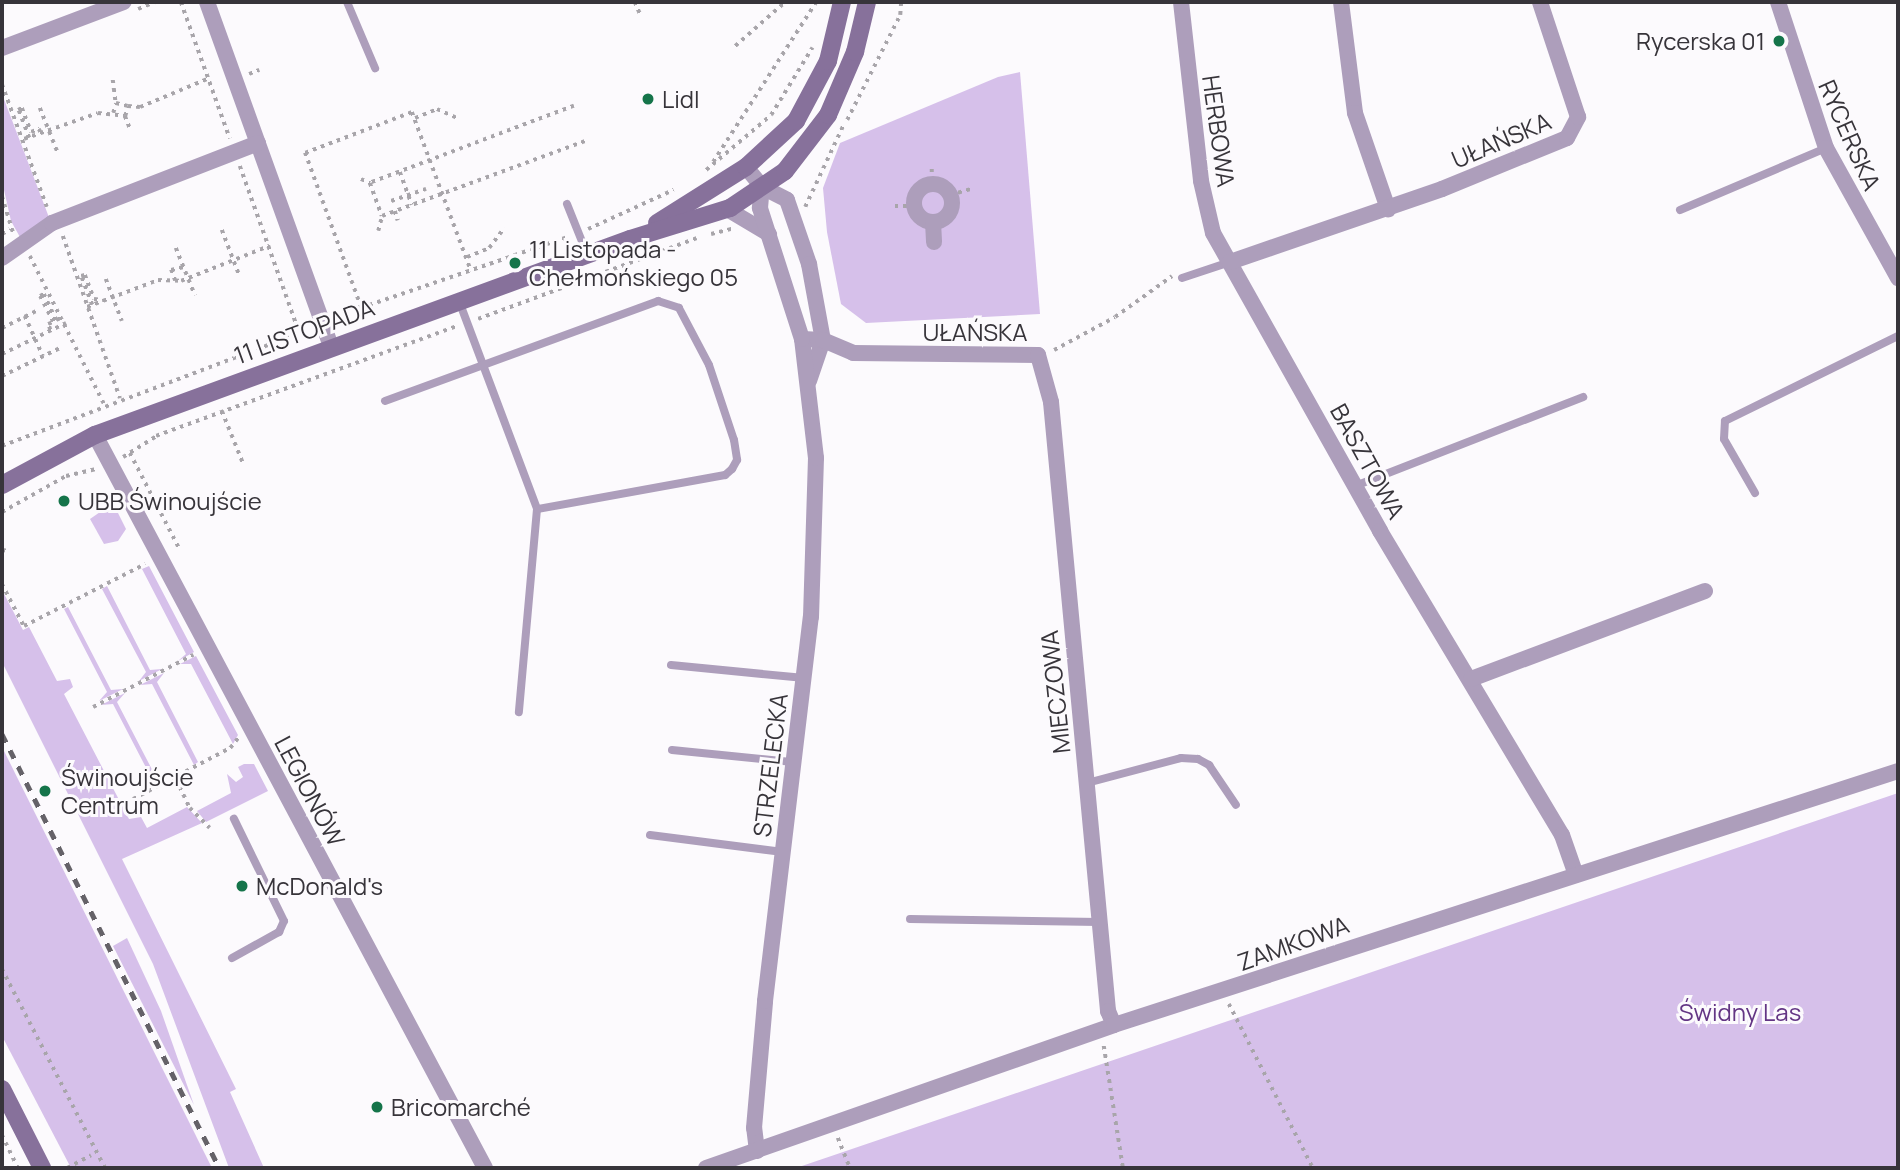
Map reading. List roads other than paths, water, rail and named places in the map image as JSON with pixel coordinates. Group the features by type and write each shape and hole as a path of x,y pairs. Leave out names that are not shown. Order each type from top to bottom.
{"street":[{"path":"2,48 124,2"},
{"path":"207,2 331,347"},
{"name":"11 LISTOPADA","path":"630,239 746,167 782,138 810,100 828,61 842,2"},
{"name":"11 LISTOPADA","path":"2,485 95,435 630,239 727,209 762,187 799,157 838,95 855,52 867,2"},
{"name":"HERBOWA","path":"1181,2 1201,181 1213,233 1230,262"},
{"path":"1341,2 1355,113 1388,209"},
{"name":"UŁAŃSKA","path":"1230,262 1388,209 1557,143 1573,130 1578,117 1540,2"},
{"name":"RYCERSKA","path":"1778,2 1826,148 1898,278"},
{"path":"2,258 52,223 258,143"},
{"name":"STRZELECKA","path":"799,157 789,187 793,211 809,264 823,340 808,384"},
{"path":"746,167 762,187 782,195 793,211"},
{"path":"932,176 950,195 948,215 933,222 922,219 914,206 919,189 932,176"},
{"name":"STRZELECKA","path":"757,1151 754,1128 804,678 814,560 816,458 802,339 761,208 762,187"},
{"path":"727,209 758,223 770,235"},
{"path":"933,222 934,242"},
{"name":"BASZTOWA","path":"1230,262 1355,486 1562,835 1576,875"},
{"name":"UŁAŃSKA","path":"802,339 823,340 853,353 1038,355"},
{"name":"MIECZOWA","path":"1038,355 1051,402 1108,1011 1107,1027"},
{"name":"LEGIONÓW","path":"95,435 485,1168"},
{"path":"1471,679 1705,591"},
{"name":"ZAMKOWA","path":"706,1168 1107,1027 1223,992 1898,771"},
{"path":"2,1089 43,1168"}],"lane":[{"path":"347,2 375,68"},
{"path":"1680,210 1826,148"},
{"path":"567,204 587,256"},
{"name":"UŁAŃSKA","path":"1182,278 1230,262"},
{"path":"459,301 485,362 537,509 519,712"},
{"path":"385,401 485,362 658,301 679,309 709,365 737,460 725,475 537,509"},
{"path":"1755,493 1724,439 1725,421 1898,336"},
{"path":"1355,486 1583,397"},
{"path":"671,665 804,678"},
{"path":"672,750 793,762"},
{"path":"1087,783 1181,758 1198,759 1209,765 1236,805"},
{"path":"232,958 279,932 284,921 234,819"},
{"path":"650,835 783,852"},
{"path":"910,919 1099,922"}],"railway":[{"path":"2,734 219,1168"}],"place":[{"name":"Rycerska 01","path":"1779,41"},
{"name":"Lidl","path":"648,99"},
{"name":"11 Listopada - Chełmońskiego 05","path":"515,263"},
{"name":"UBB Świnoujście","path":"64,501"},
{"name":"Świnoujście Centrum","path":"45,791"},
{"name":"McDonald's","path":"242,886"},
{"name":"Bricomarché","path":"377,1107"}],"park label":[{"name":"Świdny Las","path":"1740,1012"}]}
